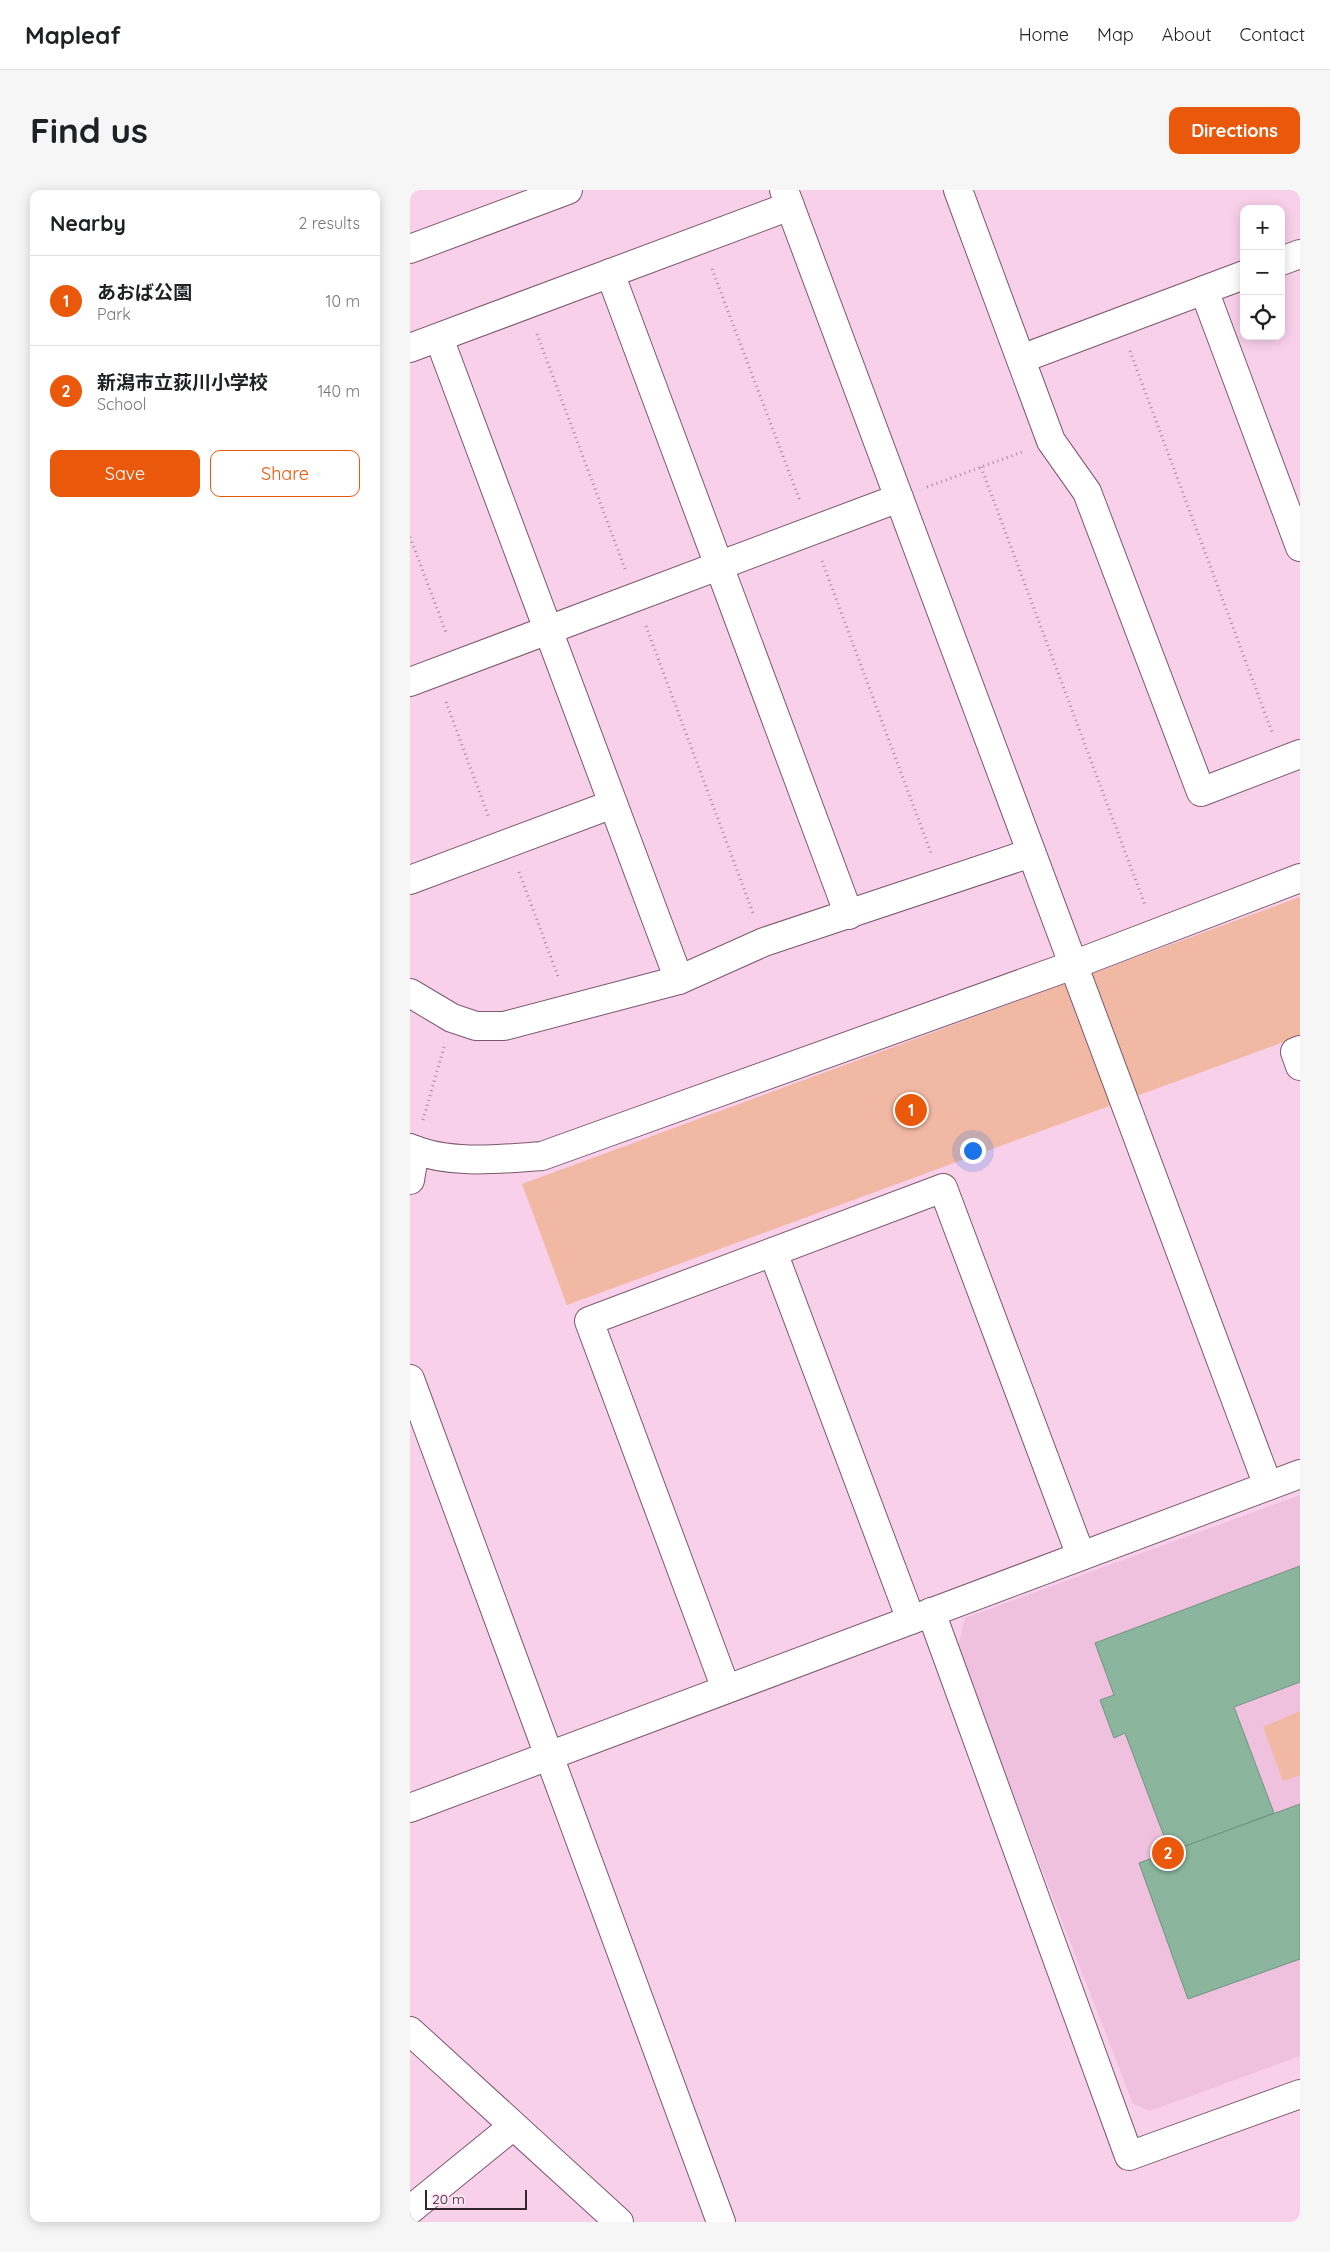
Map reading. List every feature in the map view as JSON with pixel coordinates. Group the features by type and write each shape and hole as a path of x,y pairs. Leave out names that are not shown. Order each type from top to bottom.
{"street":[{"path":"410,249 568,190"},
{"path":"958,190 1051,441 1087,492 1201,792 1292,758"},
{"path":"410,348 610,273 787,198 1268,1486"},
{"path":"1285,260 1300,254"},
{"path":"610,273 849,915"},
{"path":"1021,358 1240,276"},
{"path":"1204,290 1300,547"},
{"path":"439,338 679,980"},
{"path":"434,673 898,498"},
{"path":"410,880 613,804"},
{"path":"410,993 452,1018 476,1026 504,1026 679,980 764,942 1031,853"},
{"path":"410,1180 412,1149 482,1160 542,1156 1073,965 1300,878"},
{"path":"1300,1050 1295,1052 1300,1066"},
{"path":"726,1690 588,1321 943,1188 1081,1556"},
{"path":"773,1252 921,1616 1129,2156 1300,2094"},
{"path":"410,1379 722,2222"},
{"path":"410,1808 1300,1474"},
{"path":"410,2031 619,2222"},
{"path":"410,2210 513,2126"}],"path":[{"path":"1119,322 1292,758"},
{"path":"898,498 1051,441"},
{"path":"981,467 1156,934"},
{"path":"410,537 434,673 570,1010"},
{"path":"412,1149 452,1018"}],"shaded area":[{"path":"1300,897 1300,1036 567,1305 522,1184"},
{"path":"1300,1495 1300,2056 1150,2111 1133,2104 957,1650 965,1618"},
{"path":"1300,1711 1300,1775 1283,1781 1263,1727"}],"building":[{"path":"1300,1566 1300,1682 1234,1707 1274,1813 1170,1852 1125,1733 1114,1738 1100,1700 1114,1695 1095,1643"},
{"path":"1300,1804 1300,1959 1188,1999 1139,1863"}],"place":[{"name":"あおば公園","path":"911,1110"},
{"name":"新潟市立荻川小学校","path":"1168,1853"}]}
